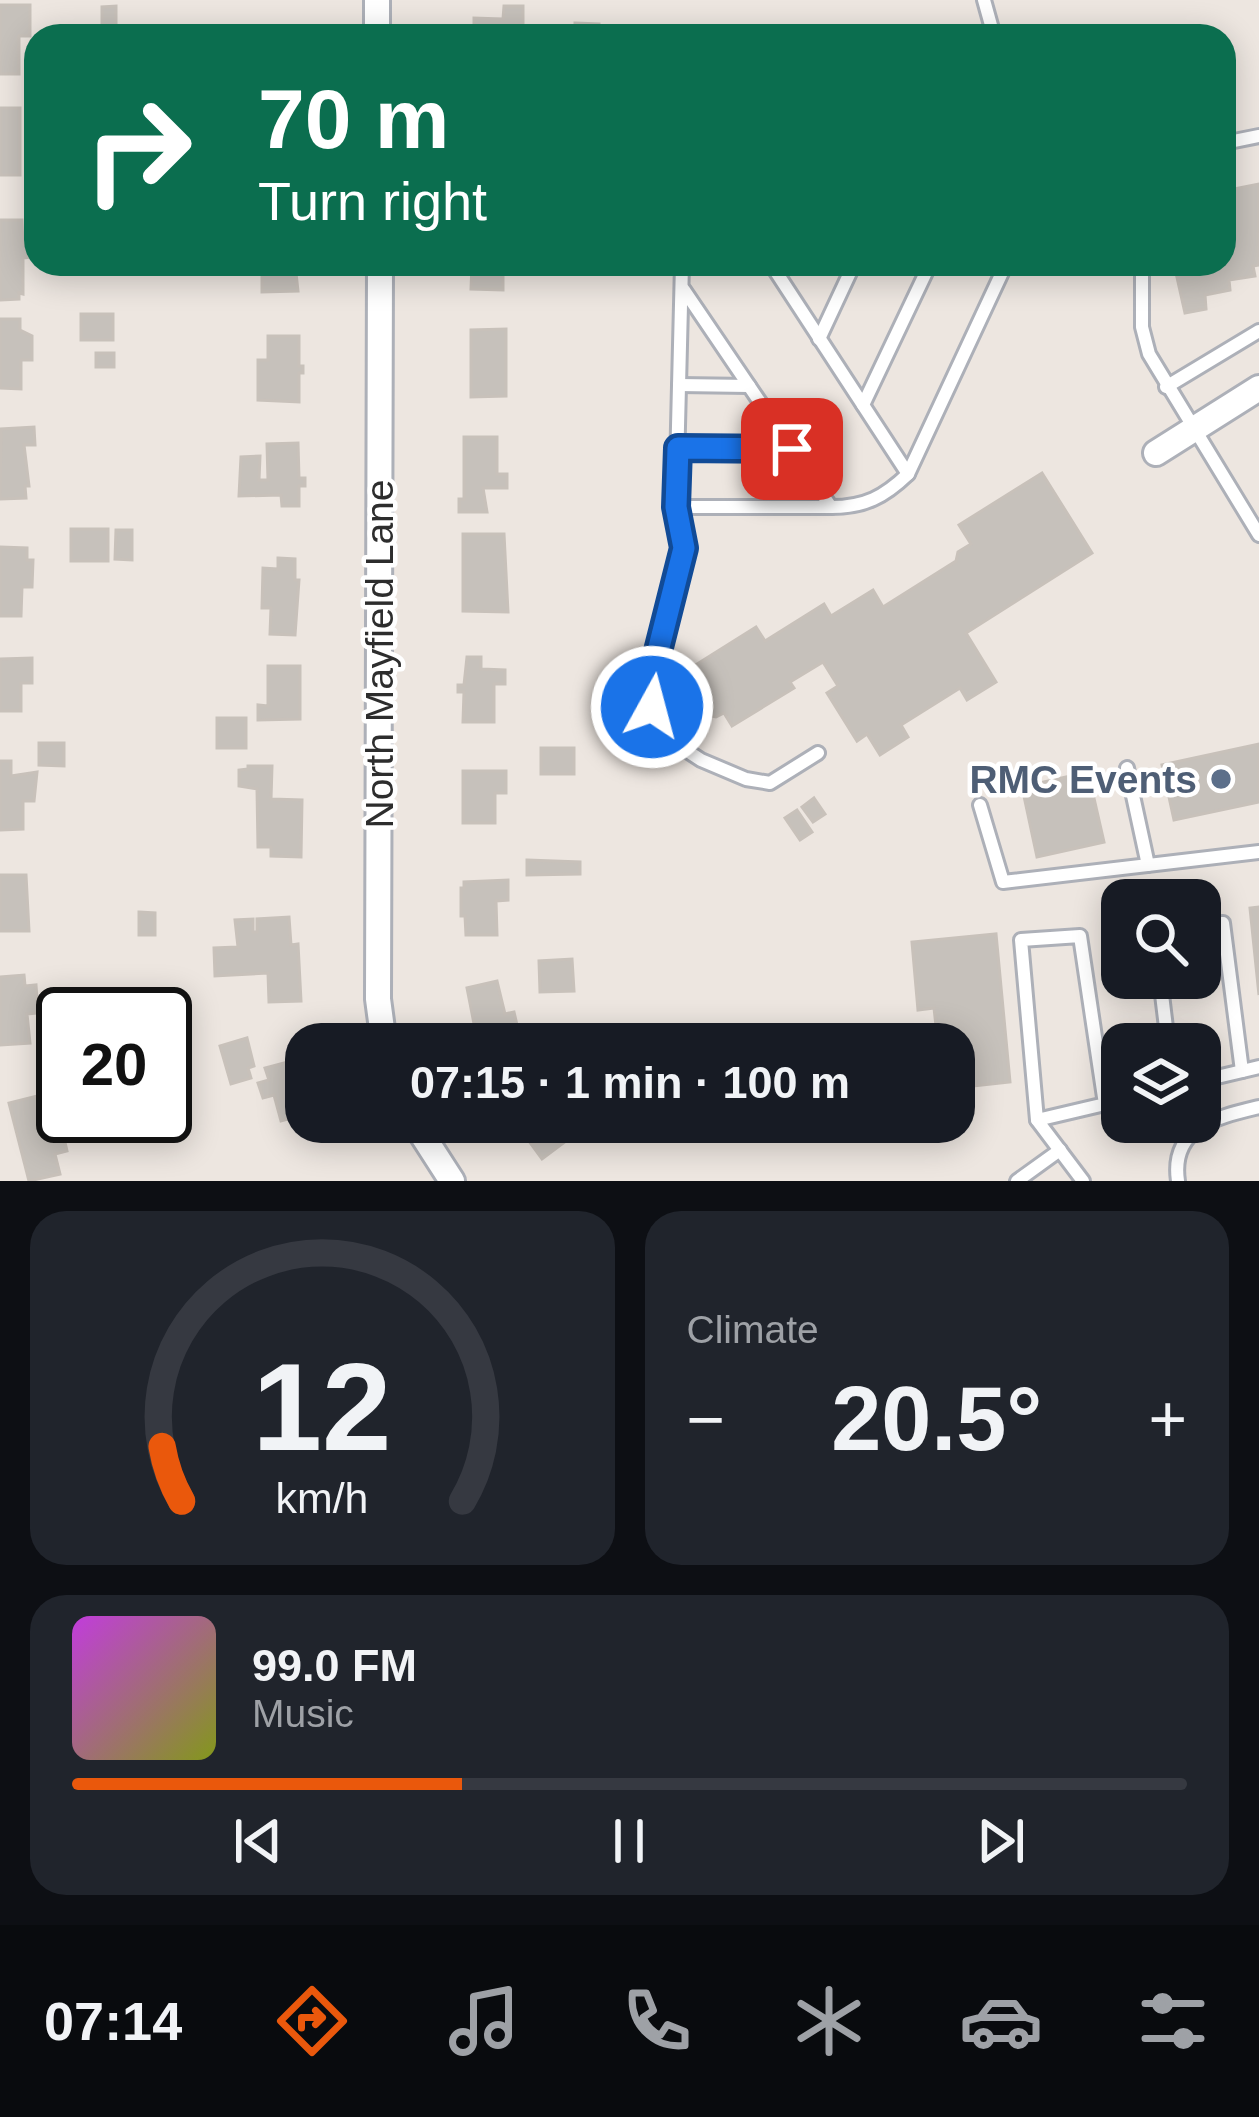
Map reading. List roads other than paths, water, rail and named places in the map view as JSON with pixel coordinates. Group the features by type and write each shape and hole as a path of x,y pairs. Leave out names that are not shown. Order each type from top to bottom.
{"street":[{"name":"North Mayfield Lane","path":"380,276 381,1023"},
{"path":"1156,453 1255,399"},
{"path":"428,1143 452,1181"}],"lane":[{"path":"682,276 676,507 684,548 656,659 652,707 669,739 701,760 746,779 770,783 818,753"},
{"path":"780,276 908,474"},
{"path":"820,339 849,276"},
{"path":"863,405 924,276"},
{"path":"676,507 855,507 885,496 908,474 1000,276"},
{"path":"1142,276 1142,327 1149,354 1259,535"},
{"path":"682,287 831,507"},
{"path":"1166,387 1259,331"},
{"path":"679,385 749,386"},
{"path":"678,448 792,449"},
{"path":"1127,768 1148,865"},
{"path":"980,806 1003,881 1259,852"},
{"path":"1221,922 1242,1071"},
{"path":"1083,1181 1037,1120 1021,940 1081,936 1101,1076"},
{"path":"1221,1076 1259,1067"},
{"path":"1037,1120 1101,1105"},
{"path":"1178,1181 1179,1150 1196,1127 1209,1119 1259,1107"},
{"path":"1017,1181 1060,1150"}],"place":[{"name":"RMC Events","path":"1221,779"}]}
